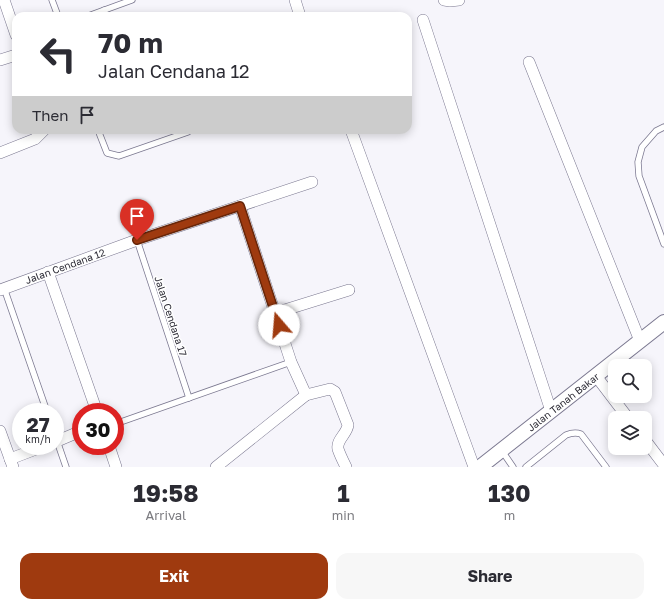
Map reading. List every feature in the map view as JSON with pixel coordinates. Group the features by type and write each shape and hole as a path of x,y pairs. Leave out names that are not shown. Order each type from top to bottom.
{"street":[{"path":"4,0 12,23"},
{"path":"295,0 299,12"},
{"path":"444,0 460,0"},
{"path":"423,20 551,412"},
{"path":"0,60 12,56"},
{"path":"529,62 640,341"},
{"path":"0,153 35,139 40,134"},
{"path":"352,134 474,467"},
{"name":"Jalan Cendana 12","path":"2,289 137,240 312,182"},
{"path":"240,206 291,362 306,395"},
{"path":"48,272 94,403"},
{"path":"275,313 349,290"},
{"name":"Jalan Tanah Bakar","path":"480,467 664,322"},
{"path":"596,376 623,411"},
{"path":"216,467 306,395 327,389 335,392 348,425 348,429 338,448 346,467"},
{"path":"0,431 12,463 27,455"},
{"path":"652,449 664,465"},
{"path":"111,455 116,467"}],"lane":[{"path":"52,0 56,12"},
{"path":"107,12 132,0"},
{"path":"664,127 656,131 642,147 638,162 639,176 664,244"},
{"path":"100,134 107,153 119,156 182,134"},
{"name":"Jalan Cendana 17","path":"137,240 189,398"},
{"path":"2,289 44,403"},
{"path":"124,421 291,362"},
{"path":"526,467 566,435 572,432 577,432 581,434 606,467"},
{"path":"501,451 514,467"},
{"path":"62,455 66,467"}],"route":[{"path":"137,240 240,206 279,325"}]}
